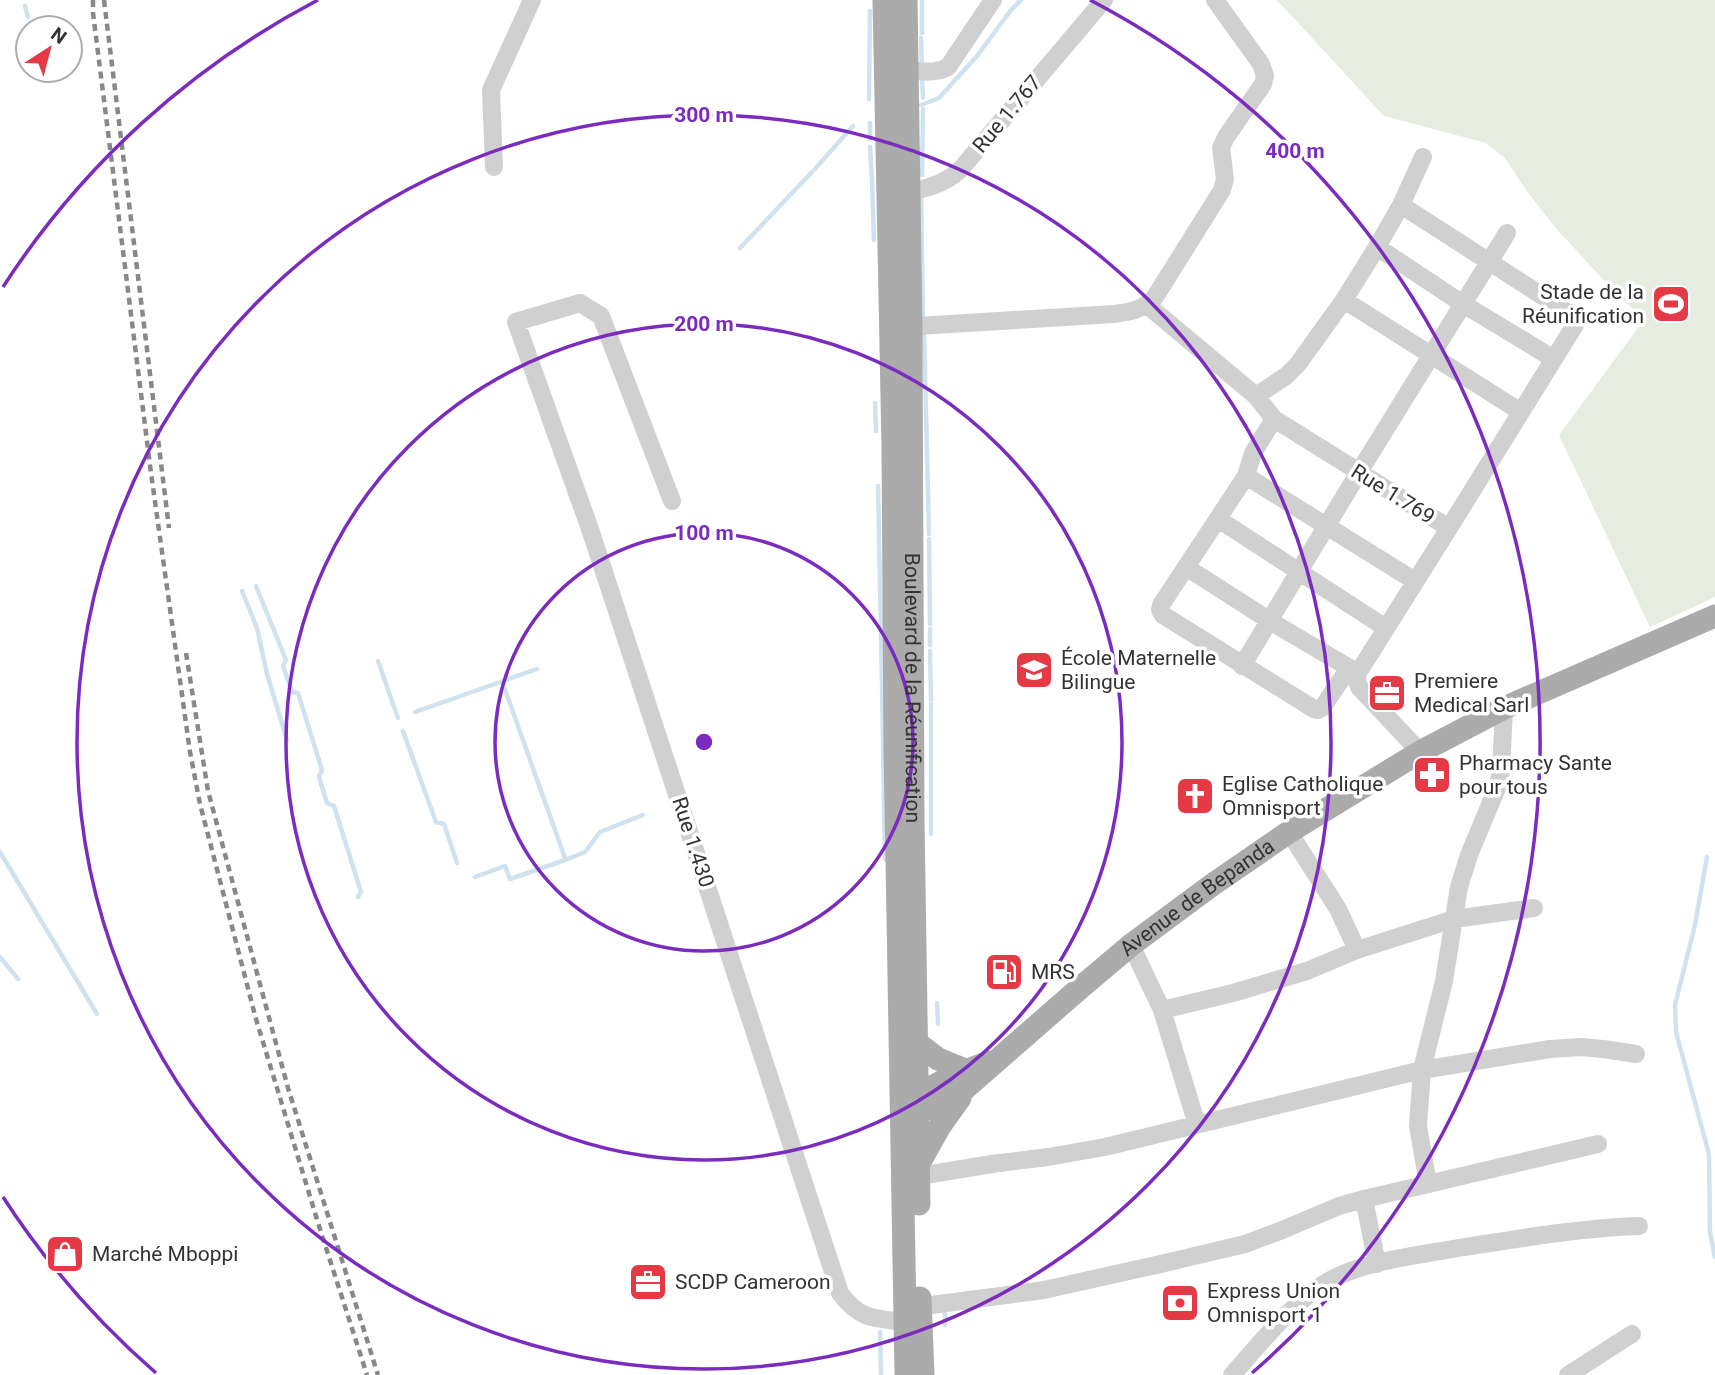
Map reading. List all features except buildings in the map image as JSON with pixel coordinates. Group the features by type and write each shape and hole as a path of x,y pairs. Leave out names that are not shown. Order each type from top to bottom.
{"main road":[{"path":"884,0 899,192"},
{"name":"Boulevard de la Réunification","path":"906,0 907,71 899,192 917,1043 910,1104 919,1170 910,1313 923,1375"},
{"path":"901,327 893,446 895,748 910,1104 910,1313 906,1375"},
{"name":"Avenue de Bepanda","path":"910,1104 944,1104 965,1080 999,1059 1131,945 1212,885 1289,832 1420,752 1504,708 1715,616"},
{"path":"917,1043 965,1080 919,1170"}],"street":[{"path":"494,167 491,90 532,0"},
{"path":"907,71 933,71 948,67 993,0"},
{"name":"Rue 1.767","path":"899,192 941,184 960,170 1104,0"},
{"path":"901,327 1114,314 1136,311 1155,297 1217,201 1225,179 1222,148 1226,137 1263,84 1265,76 1261,64 1215,0"},
{"path":"1256,396 1292,370 1343,300 1401,205 1423,157"},
{"path":"1401,205 1489,262"},
{"path":"1242,666 1507,233"},
{"path":"1377,247 1553,359"},
{"name":"Rue 1.769","path":"1147,305 1256,396 1274,419 1448,528 1575,326 1572,315 1489,262"},
{"path":"1343,300 1521,412"},
{"name":"Rue 1.430","path":"672,501 601,316 580,303 516,322 592,532 840,1293 850,1306 866,1316 910,1313 1044,1290 1232,1247 1364,1199 1598,1144"},
{"path":"1274,419 1253,453 1246,476 1160,610 1163,615 1242,666 1314,709 1322,708 1386,628 1448,528"},
{"path":"1246,476 1415,581"},
{"path":"1218,519 1386,628"},
{"path":"1186,567 1270,621 1354,670 1359,687 1420,752"},
{"path":"1428,1184 1418,1126 1422,1070 1444,981 1459,887 1497,788 1504,708"},
{"path":"1289,832 1338,909 1357,950"},
{"path":"1162,1010 1294,975 1357,950 1454,919 1534,908"},
{"path":"1131,945 1162,1010 1197,1125"},
{"path":"919,1170 992,1164 1105,1147 1422,1070 1550,1049 1592,1048 1636,1054"},
{"path":"1364,1199 1377,1264"},
{"path":"1232,1375 1297,1306 1326,1282 1348,1272 1431,1253 1560,1232 1639,1226"},
{"path":"1568,1375 1632,1334"}],"shaded area":[{"name":"Stade de la Réunification","path":"1277,0 1715,0 1715,597 1650,627 1559,435 1644,320 1554,226 1505,158 1486,143 1384,116"}],"waterway":[{"path":"922,0 922,33"},
{"path":"921,105 939,98 977,56 1021,0"},
{"path":"25,6 27,14"},
{"path":"869,99 870,11"},
{"path":"921,38 922,69"},
{"path":"922,77 923,98"},
{"path":"922,175 923,109"},
{"path":"870,123 870,139"},
{"path":"815,169 853,126"},
{"path":"870,147 872,179"},
{"path":"740,248 812,172"},
{"path":"872,181 874,240"},
{"path":"921,193 923,320"},
{"path":"924,330 929,534"},
{"path":"875,403 876,431"},
{"path":"878,486 882,682"},
{"path":"929,539 930,624"},
{"path":"256,586 286,660 283,666 292,692 298,693 322,770 319,777 327,803 334,806 361,892 358,897"},
{"path":"242,591 257,628 267,674 287,740"},
{"path":"930,629 930,645"},
{"path":"930,651 931,700"},
{"path":"378,661 398,718"},
{"path":"415,712 537,669"},
{"path":"503,684 565,858"},
{"path":"882,685 885,859"},
{"path":"931,704 931,834"},
{"path":"403,731 436,822 444,824 457,863"},
{"path":"568,859 585,852 600,832 643,815"},
{"path":"0,852 97,1014"},
{"path":"1707,857 1695,925 1675,1005 1676,1032 1709,1154 1710,1232 1715,1257"},
{"path":"475,877 505,866 510,879 565,860"},
{"path":"0,957 18,979"},
{"path":"937,1003 938,1024"},
{"path":"945,1312 945,1325"},
{"path":"880,1332 881,1375"}],"railway":[{"path":"93,0 151,473 190,752 200,804 256,1019 367,1375"},
{"path":"104,0 169,528"},
{"path":"186,653 208,791 288,1088 378,1375"}],"place":[{"name":"Stade de la Réunification","path":"1671,304"},
{"name":"École Maternelle Bilingue","path":"1034,670"},
{"name":"Premiere Medical Sarl","path":"1387,693"},
{"name":"Pharmacy Sante pour tous","path":"1432,775"},
{"name":"Eglise Catholique Omnisport","path":"1195,796"},
{"name":"MRS","path":"1004,972"},
{"name":"Marché Mboppi","path":"65,1254"},
{"name":"SCDP Cameroon","path":"648,1282"},
{"name":"Express Union Omnisport 1","path":"1180,1303"}]}
